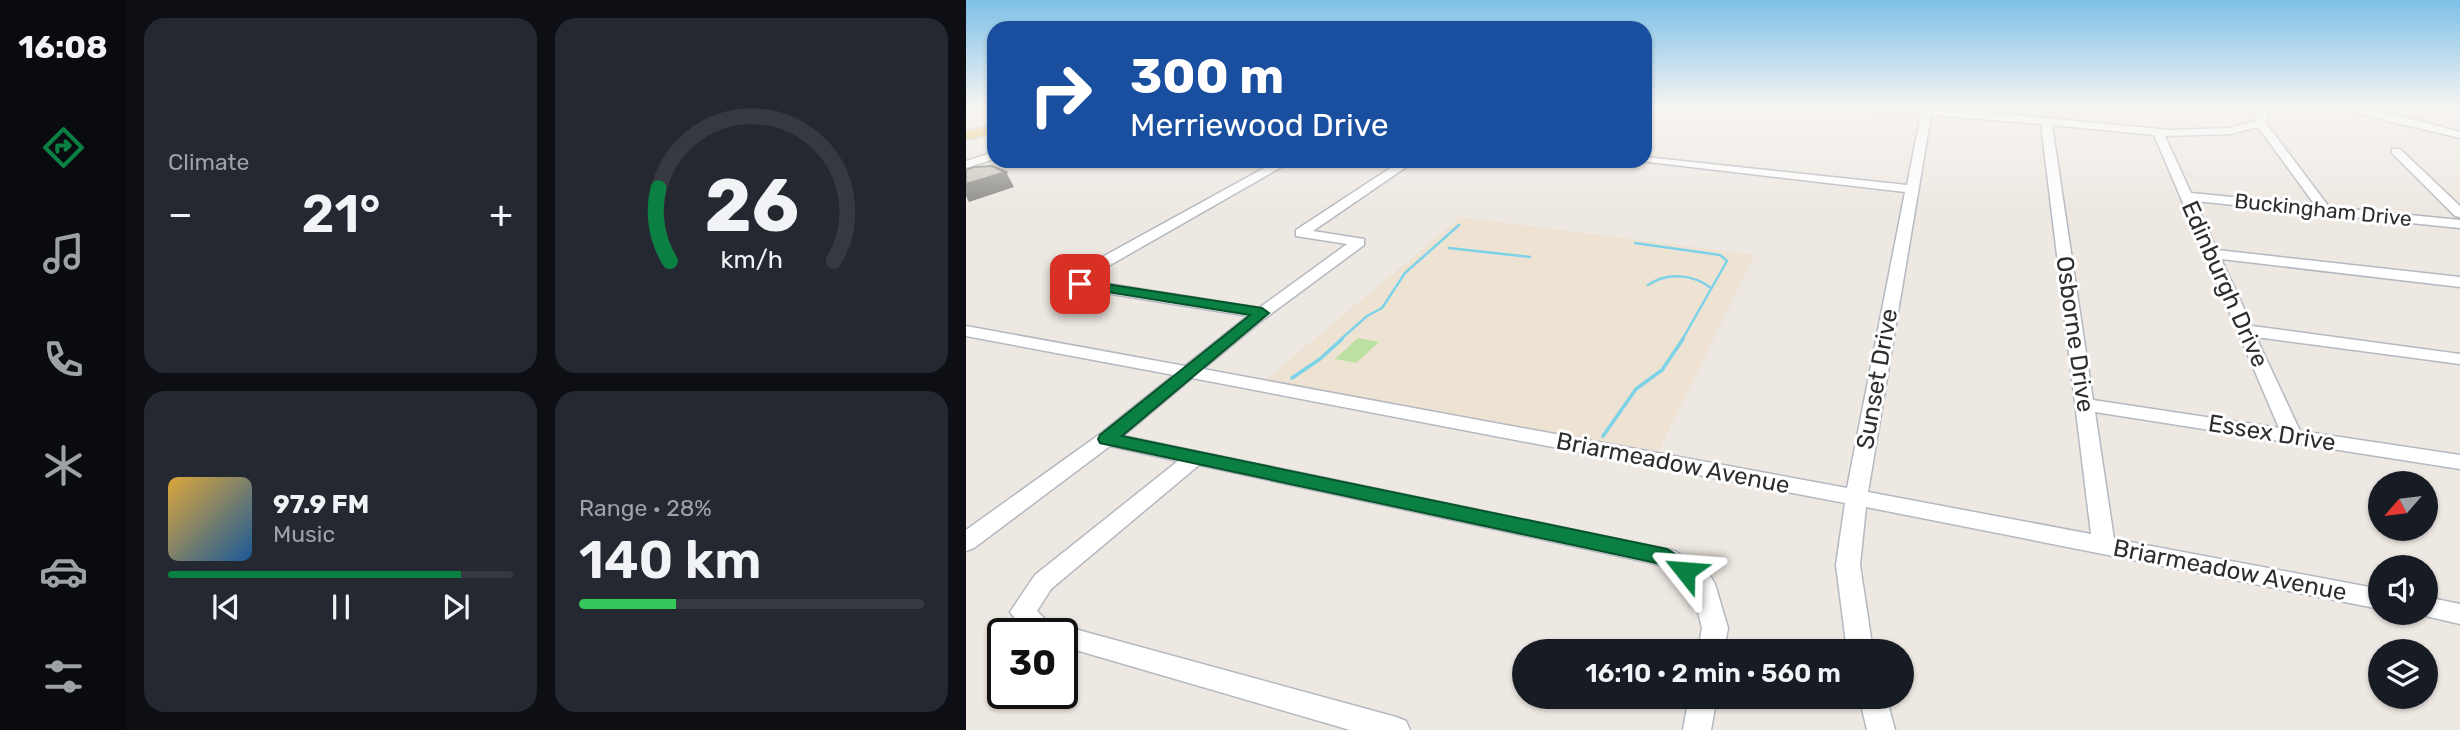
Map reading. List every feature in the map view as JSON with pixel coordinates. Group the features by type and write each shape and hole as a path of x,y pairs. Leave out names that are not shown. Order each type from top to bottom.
{"street":[{"name":"Sunset Drive","path":"1858,639 1848,565 1857,498 1921,141"},
{"name":"Osborne Drive","path":"2049,141 2104,545"},
{"name":"Edinburgh Drive","path":"2162,141 2292,436"},
{"path":"2275,141 2325,210"},
{"path":"2396,151 2460,213"},
{"path":"966,166 987,158"},
{"path":"1652,161 1912,189"},
{"path":"1262,313 1141,295 1080,284 1076,280 1080,275 1273,168"},
{"path":"966,542 1107,439 1262,313 1359,242 1301,233 1398,168"},
{"name":"Buckingham Drive","path":"2186,195 2460,224"},
{"path":"2212,254 2460,282"},
{"path":"2245,330 2460,359"},
{"name":"Briarmeadow Avenue","path":"966,331 2368,597"},
{"name":"Essex Drive","path":"2085,405 2460,462"},
{"path":"1107,439 1667,557 1703,584 1715,628 1713,639"},
{"path":"1028,618 1022,612 1042,582 1195,458"},
{"path":"2438,609 2460,614"},
{"path":"1078,640 1396,730"},
{"path":"1697,730 1701,709"},
{"path":"1875,709 1881,730"}],"shaded area":[{"path":"1461,217 1755,255 1656,456 1264,381"}],"green space":[{"path":"1358,338 1379,342 1356,363 1335,359"}],"building":[{"path":"987,166 1006,172 966,184 966,170"}],"waterway":[{"path":"1340,340 1367,316 1382,308 1405,273 1459,225"},
{"path":"1635,243 1720,255 1727,261 1682,340"},
{"path":"1449,248 1530,257"},
{"path":"1648,285 1663,278 1680,276 1704,283 1711,288"},
{"path":"1292,378 1320,359 1342,339"},
{"path":"1603,436 1636,389 1662,370 1683,339"}],"route":[{"path":"1080,284 1262,313 1107,439 1667,557 1685,571"}]}
